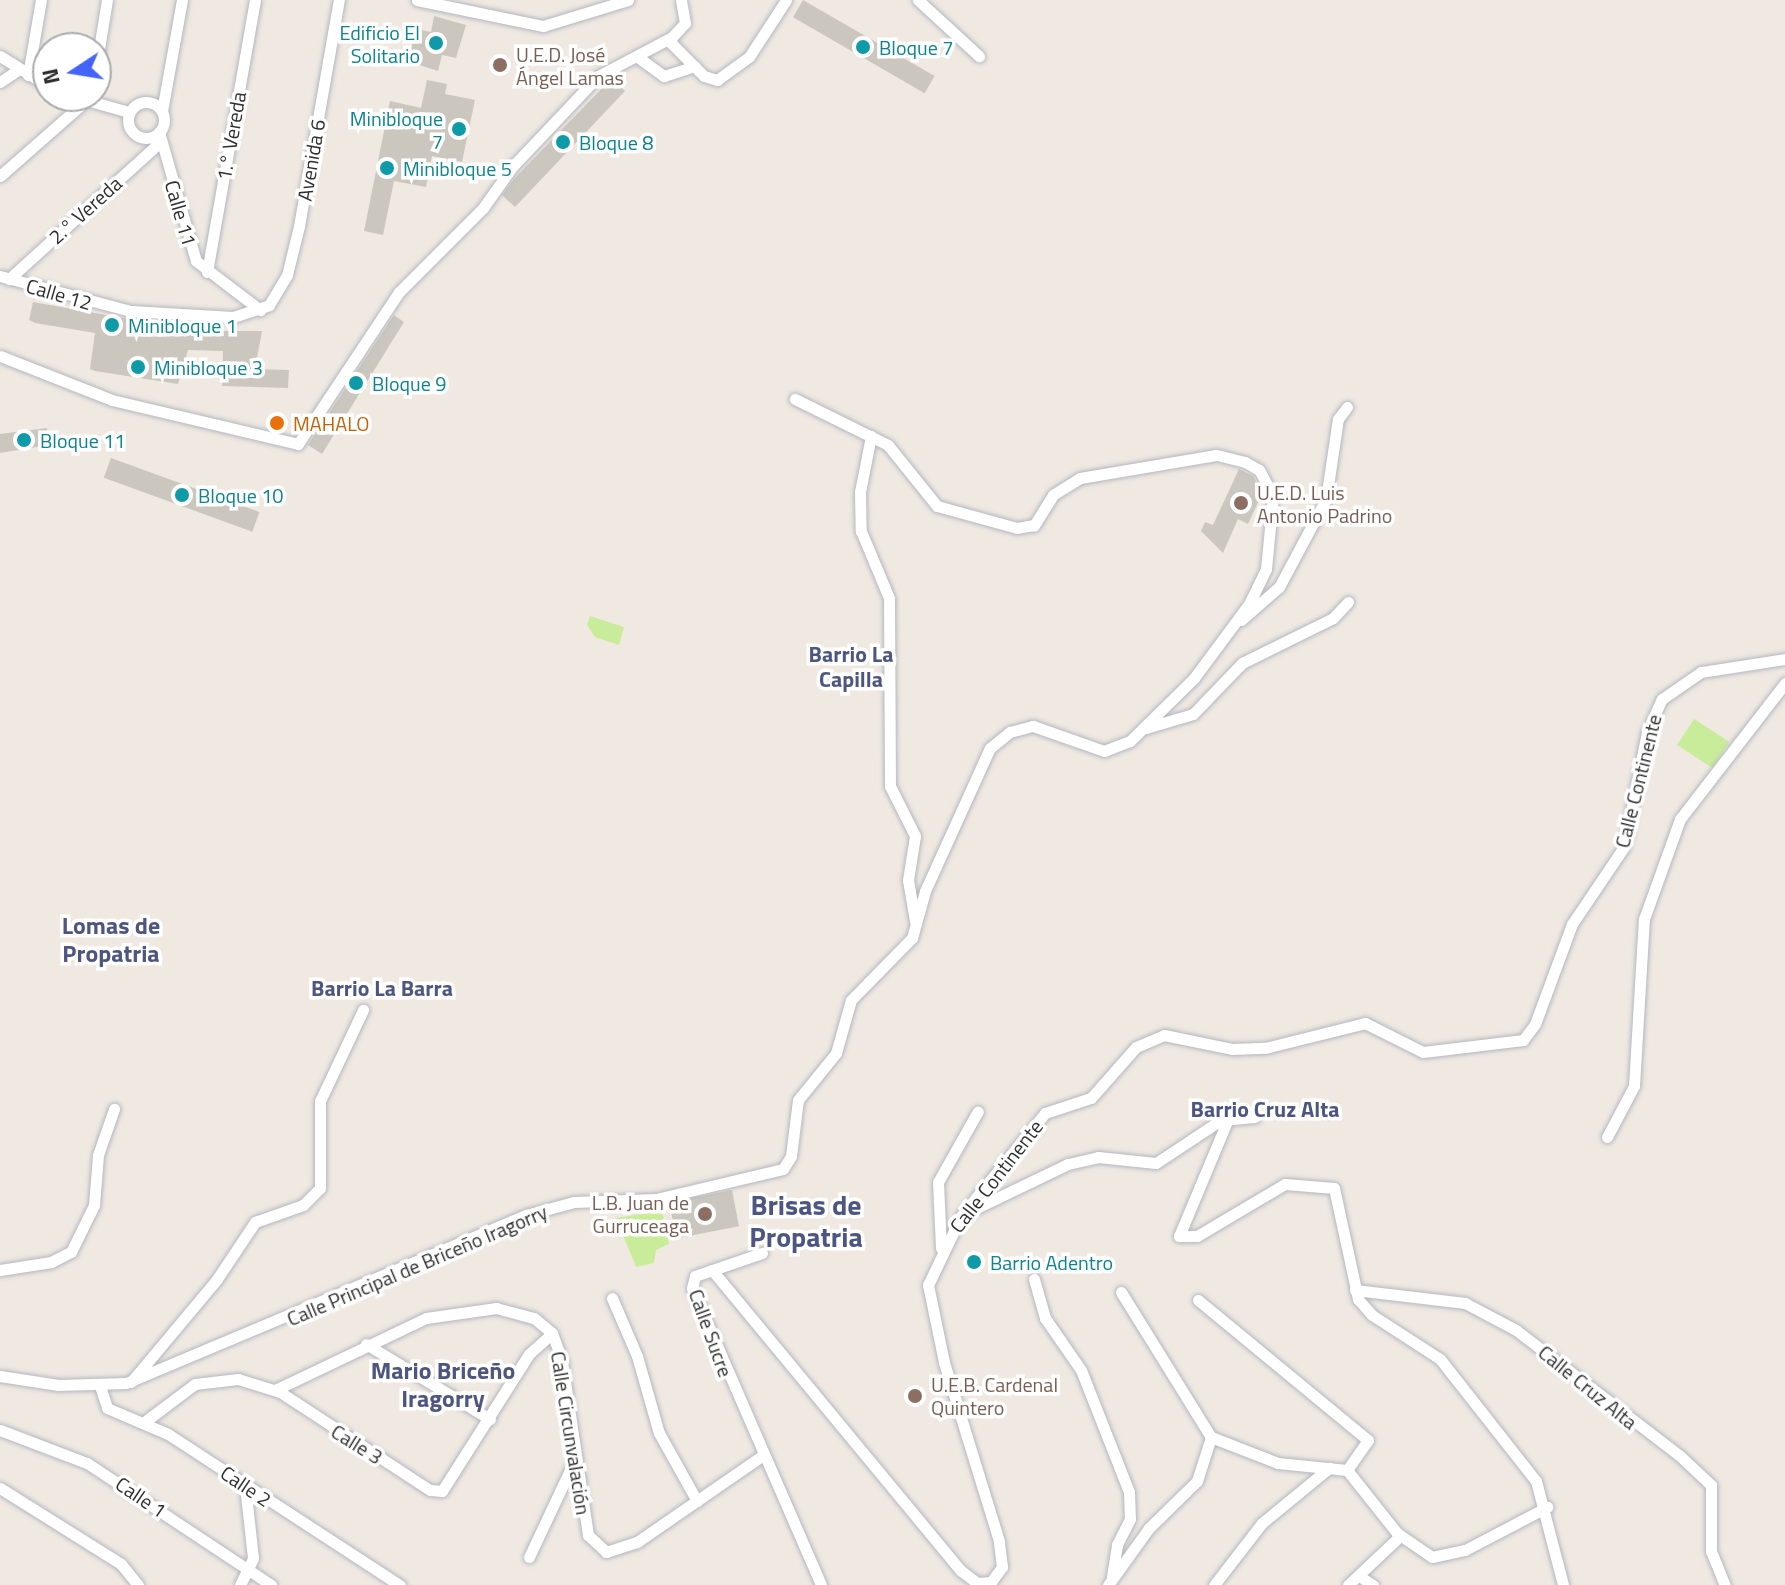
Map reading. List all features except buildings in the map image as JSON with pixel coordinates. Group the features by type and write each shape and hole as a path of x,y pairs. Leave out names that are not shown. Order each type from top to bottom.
{"street":[{"path":"24,72 41,0"},
{"path":"102,32 107,0"},
{"path":"112,106 129,112 148,102 162,111 182,0"},
{"name":"1.° Vereda","path":"207,272 255,0"},
{"name":"Avenida 6","path":"260,310 280,293 296,239 339,0"},
{"path":"417,0 543,26 628,0"},
{"path":"0,356 112,400 298,444 399,292 483,208 512,167 598,76 639,58 668,40 685,23 681,0"},
{"path":"668,40 694,66 717,80 729,76 786,0"},
{"path":"918,0 979,56"},
{"path":"0,56 32,77"},
{"path":"639,58 664,76 694,66"},
{"path":"0,82 24,72"},
{"name":"Calle 11","path":"162,111 160,137 185,236 207,272 260,310"},
{"path":"0,176 76,112"},
{"path":"129,112 128,123 138,136 160,137"},
{"name":"2.° Vereda","path":"4,278 160,137"},
{"name":"Calle 12","path":"4,278 131,311 233,317 260,310"},
{"name":"Calle Principal de Briceño Iragorry","path":"0,1376 100,1386 131,1382 526,1215 574,1202 656,1199 783,1169 791,1156 798,1100 836,1053 851,1000 903,952 981,761 998,739 1033,726 1104,751 1145,728 1233,625 1266,569 1275,524 1268,483 1245,462 1216,455 1080,478 1053,495 1034,525 1017,528 930,502 895,452 871,436 795,399"},
{"path":"1233,625 1279,587 1326,499 1338,419 1347,407"},
{"path":"871,436 860,492 861,531 889,598 890,786 915,836 908,880 916,925"},
{"path":"1145,728 1193,714 1242,663 1333,618 1348,602"},
{"name":"Calle Continente","path":"712,1270 977,1584 999,1575 1002,1557 928,1300 941,1249 961,1216 1045,1113 1091,1098 1136,1047 1164,1035 1232,1049 1265,1048 1365,1023 1423,1052 1523,1040 1535,1024 1572,924 1624,847 1647,732 1662,699 1701,672 1785,659"},
{"path":"1607,1137 1622,1120 1634,1086 1644,919 1680,819 1785,683"},
{"path":"131,1382 217,1279 255,1222 303,1205 320,1188 320,1101 363,1010"},
{"path":"0,1270 51,1262 71,1252 94,1205 98,1155 114,1109"},
{"path":"941,1249 938,1182 978,1111"},
{"path":"961,1216 1084,1160 1156,1163 1228,1119 1255,1117"},
{"path":"1228,1119 1179,1236 1197,1236 1275,1187 1325,1184 1340,1196 1355,1290 1372,1315 1426,1347 1458,1379 1536,1481 1547,1507 1563,1585"},
{"name":"Calle Sucre","path":"760,1457 692,1288 695,1276 762,1253"},
{"path":"1034,1279 1045,1318 1081,1370 1129,1492 1130,1519 1117,1545 1110,1581"},
{"name":"Calle Cruz Alta","path":"1355,1290 1465,1303 1516,1330 1679,1455 1711,1485 1711,1551 1725,1585"},
{"path":"1121,1292 1211,1437 1278,1463 1347,1470 1400,1536 1421,1553 1441,1558 1547,1507"},
{"path":"612,1298 659,1433 697,1501"},
{"path":"1198,1300 1368,1440 1347,1470"},
{"name":"Calle Circunvalación","path":"275,1390 426,1318 479,1309 520,1312 552,1333 562,1361 588,1535 599,1551 623,1549 760,1457"},
{"path":"366,1344 490,1419 529,1354 552,1333"},
{"path":"143,1423 180,1391 207,1380 238,1379 275,1390"},
{"name":"Calle 2","path":"100,1386 107,1408 143,1423 400,1585"},
{"name":"Calle 3","path":"275,1390 430,1490 442,1491 490,1419"},
{"name":"Calle 1","path":"0,1430 87,1463 271,1585"},
{"path":"1110,1581 1149,1528 1197,1481 1211,1437"},
{"path":"529,1557 576,1457"},
{"path":"760,1457 821,1585"},
{"path":"1214,1585 1262,1523 1329,1468"},
{"path":"240,1585 250,1570 245,1485"},
{"path":"0,1488 121,1564 138,1585"},
{"path":"1348,1585 1400,1536"},
{"path":"1359,1576 1373,1585"}],"green space":[{"path":"590,616 624,627 619,645 595,637 587,625"},
{"path":"1694,719 1729,742 1712,768 1677,745"},
{"path":"662,1211 669,1244 656,1250 654,1263 636,1267 616,1218"}],"place":[{"name":"Edificio El Solitario","path":"436,43"},
{"name":"Bloque 7","path":"863,47"},
{"name":"U.E.D. José Ángel Lamas","path":"500,65"},
{"name":"Minibloque 7","path":"459,129"},
{"name":"Bloque 8","path":"563,142"},
{"name":"Minibloque 5","path":"387,168"},
{"name":"Minibloque 1","path":"112,325"},
{"name":"Minibloque 3","path":"138,367"},
{"name":"Bloque 9","path":"356,383"},
{"name":"MAHALO","path":"277,423"},
{"name":"Bloque 11","path":"24,440"},
{"name":"Bloque 10","path":"182,495"},
{"name":"U.E.D. Luis Antonio Padrino","path":"1241,503"},
{"name":"L.B. Juan de Gurruceaga","path":"705,1214"},
{"name":"Barrio Adentro","path":"974,1262"},
{"name":"U.E.B. Cardenal Quintero","path":"915,1396"}],"district":[{"name":"Barrio La Capilla","path":"851,666"},
{"name":"Lomas de Propatria","path":"111,940"},
{"name":"Barrio La Barra","path":"382,989"},
{"name":"Barrio Cruz Alta","path":"1265,1110"},
{"name":"Brisas de Propatria","path":"806,1221"},
{"name":"Mario Briceño Iragorry","path":"443,1385"}]}
